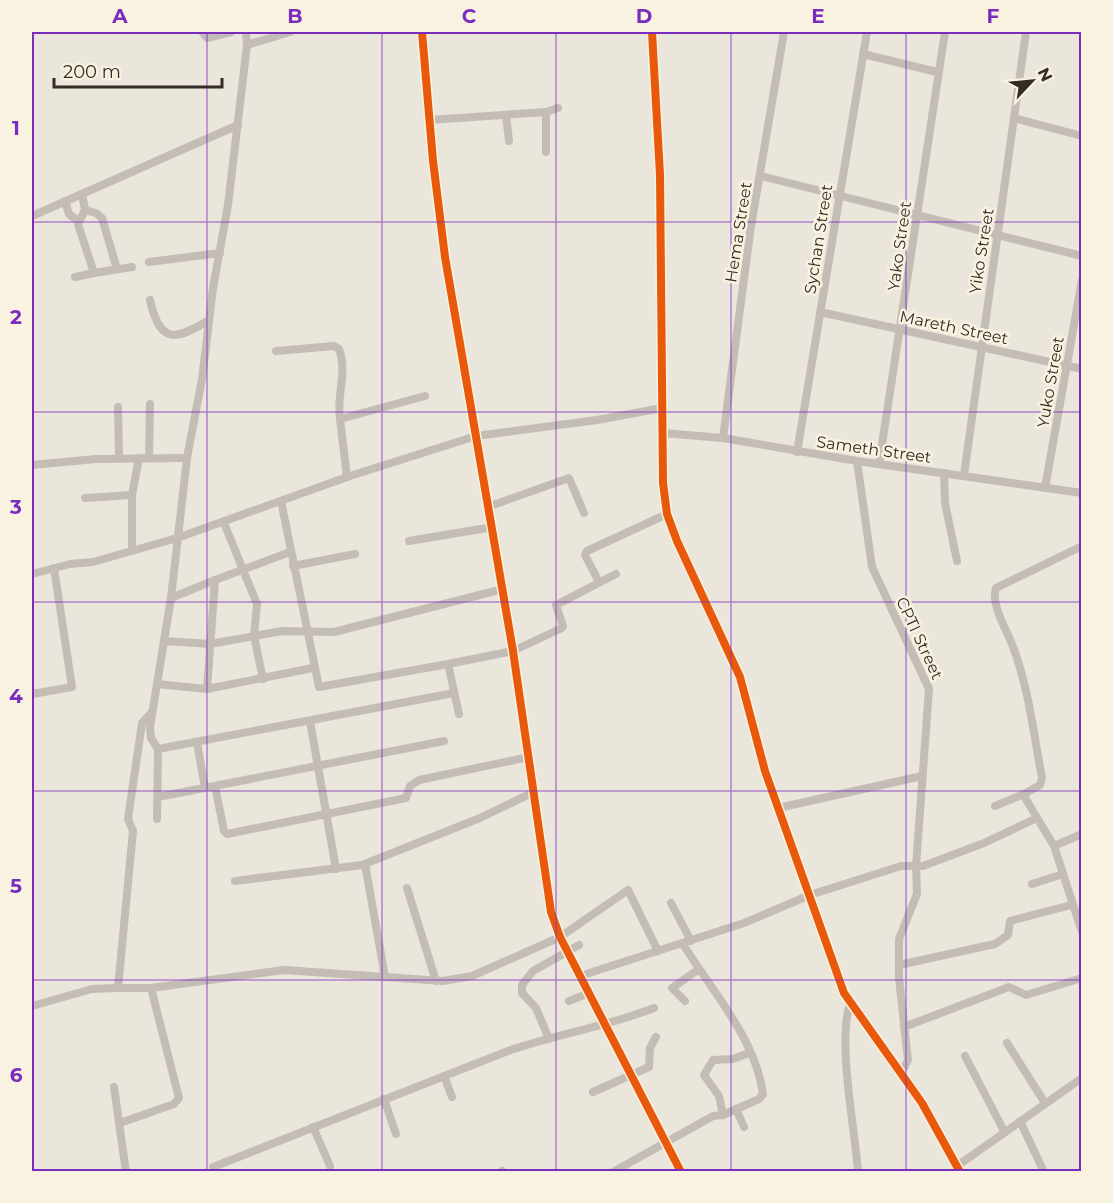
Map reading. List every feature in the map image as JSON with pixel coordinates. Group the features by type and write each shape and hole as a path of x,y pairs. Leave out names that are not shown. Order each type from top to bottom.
{"street":[{"path":"202,32 207,38 231,32"},
{"path":"157,819 158,749 150,733 171,598 187,458 202,379 238,125 248,45 246,32"},
{"path":"248,45 290,32"},
{"path":"422,32 429,120 445,257 490,506 551,912 567,952 681,1172"},
{"path":"652,32 660,175 663,483 667,514 677,541 740,677 778,808 837,977 850,1004 928,1111 959,1169 1004,1131 1082,1078"},
{"name":"Hema Street","path":"723,438 751,226 784,32"},
{"name":"Sychan Street","path":"797,452 867,32"},
{"name":"Yako Street","path":"879,464 945,32"},
{"name":"Yiko Street","path":"964,476 980,347 1026,32"},
{"path":"863,54 938,72"},
{"path":"429,120 546,112 558,108"},
{"path":"546,112 546,152"},
{"path":"506,115 509,141"},
{"path":"1014,118 1082,136"},
{"path":"32,216 238,125"},
{"path":"761,176 1082,256"},
{"path":"78,221 85,210 82,194"},
{"path":"65,201 69,214 78,221 94,273"},
{"path":"85,210 96,213 102,218 117,269"},
{"path":"149,262 220,253"},
{"path":"75,277 132,267"},
{"name":"Yuko Street","path":"1045,489 1082,280"},
{"path":"150,300 157,325 168,334 182,336 209,320"},
{"name":"Mareth Street","path":"820,312 1082,369"},
{"path":"276,351 334,346 339,349 344,373 339,402 347,477"},
{"path":"340,419 424,396"},
{"path":"149,458 150,404"},
{"path":"118,407 119,458"},
{"path":"32,574 70,564 93,562 177,538 347,477 476,436 597,420 662,408"},
{"name":"Sameth Street","path":"662,433 723,438 797,452 1082,493"},
{"path":"32,465 119,458 187,458"},
{"path":"132,551 132,495 140,458"},
{"name":"CPTI Street","path":"857,461 872,567 929,689 916,866 917,894 899,939 899,965 908,1064 901,1074"},
{"path":"944,473 945,503 957,561"},
{"path":"490,506 570,478 584,513"},
{"path":"85,498 132,495"},
{"path":"281,501 313,668 319,687 325,688 513,651 562,628 563,623 556,605 616,574"},
{"path":"599,582 585,555 587,551 667,514"},
{"path":"224,523 257,604 254,636 263,679"},
{"path":"409,542 493,527"},
{"path":"995,806 1040,785 1042,778 1018,659 1000,615 994,594 996,588 1082,546"},
{"path":"171,598 290,552"},
{"path":"293,566 355,554"},
{"path":"32,694 72,687 54,568"},
{"path":"207,689 215,580"},
{"path":"164,642 210,644 282,631 334,632 503,589"},
{"path":"448,664 459,714"},
{"path":"157,684 207,689 313,668"},
{"path":"158,749 454,693"},
{"path":"118,988 133,831 128,819 142,723 153,711"},
{"path":"310,721 320,765 336,869"},
{"path":"158,797 444,741"},
{"path":"197,742 206,788"},
{"path":"215,786 224,831 227,834 406,798 410,786 419,780 529,757"},
{"path":"778,808 922,776"},
{"path":"235,881 364,864 480,818 534,792"},
{"path":"1024,794 1054,846 1071,905 1082,932"},
{"path":"580,976 744,923 810,895 901,866 916,866 984,843 1037,818"},
{"path":"1054,846 1082,834"},
{"path":"364,864 384,977"},
{"path":"1032,884 1063,874"},
{"path":"407,888 436,981"},
{"path":"32,1006 92,990 151,988 284,970 436,981 472,976 560,937 628,890 658,951"},
{"path":"612,1172 713,1116 723,1115 759,1099 763,1094 757,1070 749,1053 728,1010 699,969 671,903"},
{"path":"899,965 995,944 1008,935 1010,921 1071,905"},
{"path":"549,1039 536,1008 522,993 522,985 533,971 579,945"},
{"path":"685,1001 672,988 699,969"},
{"path":"904,1027 1009,987 1026,994 1082,978"},
{"path":"120,1123 174,1104 179,1098 151,988"},
{"path":"569,1001 589,993"},
{"path":"850,1004 846,1015 845,1040 858,1172"},
{"path":"213,1167 537,1041 606,1025 654,1008"},
{"path":"593,1092 649,1067 650,1048 656,1037"},
{"path":"1007,1043 1045,1103"},
{"path":"723,1115 719,1096 704,1075 713,1060 734,1059 749,1053"},
{"path":"965,1056 1004,1131"},
{"path":"444,1076 452,1097"},
{"path":"114,1088 126,1172"},
{"path":"384,1099 396,1134"},
{"path":"736,1109 744,1127"},
{"path":"1020,1121 1044,1172"},
{"path":"314,1127 330,1166"}],"cycle path":[{"path":"422,32 433,161 445,257 513,651 551,912 560,937 681,1172"},
{"path":"652,32 660,175 663,483 667,514 677,541 740,677 765,771 844,993 922,1103 960,1172"}]}
